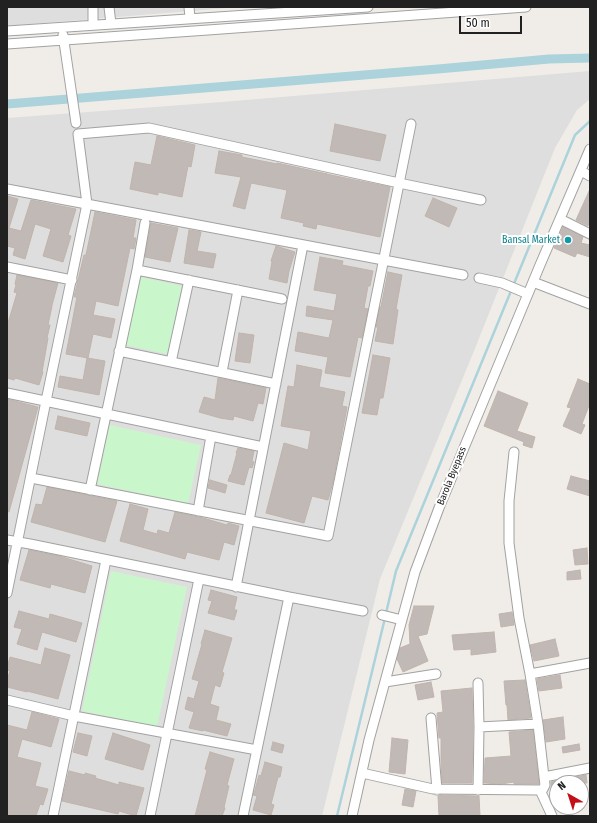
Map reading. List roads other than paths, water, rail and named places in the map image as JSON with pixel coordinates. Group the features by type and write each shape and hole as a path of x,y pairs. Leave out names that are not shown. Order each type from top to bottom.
{"street":[{"path":"93,7 93,25"},
{"path":"109,7 110,24"},
{"path":"189,7 190,18"},
{"path":"7,31 190,18 237,11 368,7"},
{"path":"7,44 414,11 526,7"},
{"path":"62,27 76,123"},
{"path":"31,478 328,536 411,124"},
{"path":"7,593 88,204 78,134 149,128 481,200"},
{"name":"Barola Byepass","path":"352,816 369,740 416,572 439,508 524,293 533,282 590,149"},
{"path":"581,171 590,176"},
{"path":"7,189 463,275"},
{"path":"560,219 590,234"},
{"path":"90,490 137,270 144,223"},
{"path":"236,586 303,245"},
{"path":"7,268 72,280"},
{"path":"137,270 282,299"},
{"path":"479,278 502,283 524,293"},
{"path":"171,362 189,280"},
{"path":"533,282 590,304"},
{"path":"222,372 238,290"},
{"path":"119,351 276,384"},
{"path":"7,393 263,447"},
{"path":"198,511 211,436"},
{"path":"362,773 437,790 540,790 545,787 538,724 519,618 509,543 509,501 514,452"},
{"path":"7,540 363,611"},
{"path":"53,816 106,560"},
{"path":"150,816 200,579"},
{"path":"243,816 289,597"},
{"path":"382,615 402,620"},
{"path":"530,674 590,663"},
{"path":"385,682 436,674"},
{"path":"478,683 478,790"},
{"path":"7,700 74,716 257,750"},
{"path":"431,718 437,790"},
{"path":"479,727 538,724"},
{"path":"544,777 590,768"},
{"path":"540,790 552,816"}],"waterway":[{"path":"7,104 549,59 590,58"},
{"path":"386,613 396,571 575,135 590,121"},
{"path":"337,816 385,618"}],"place":[{"name":"Bansal Market","path":"568,240"}]}
